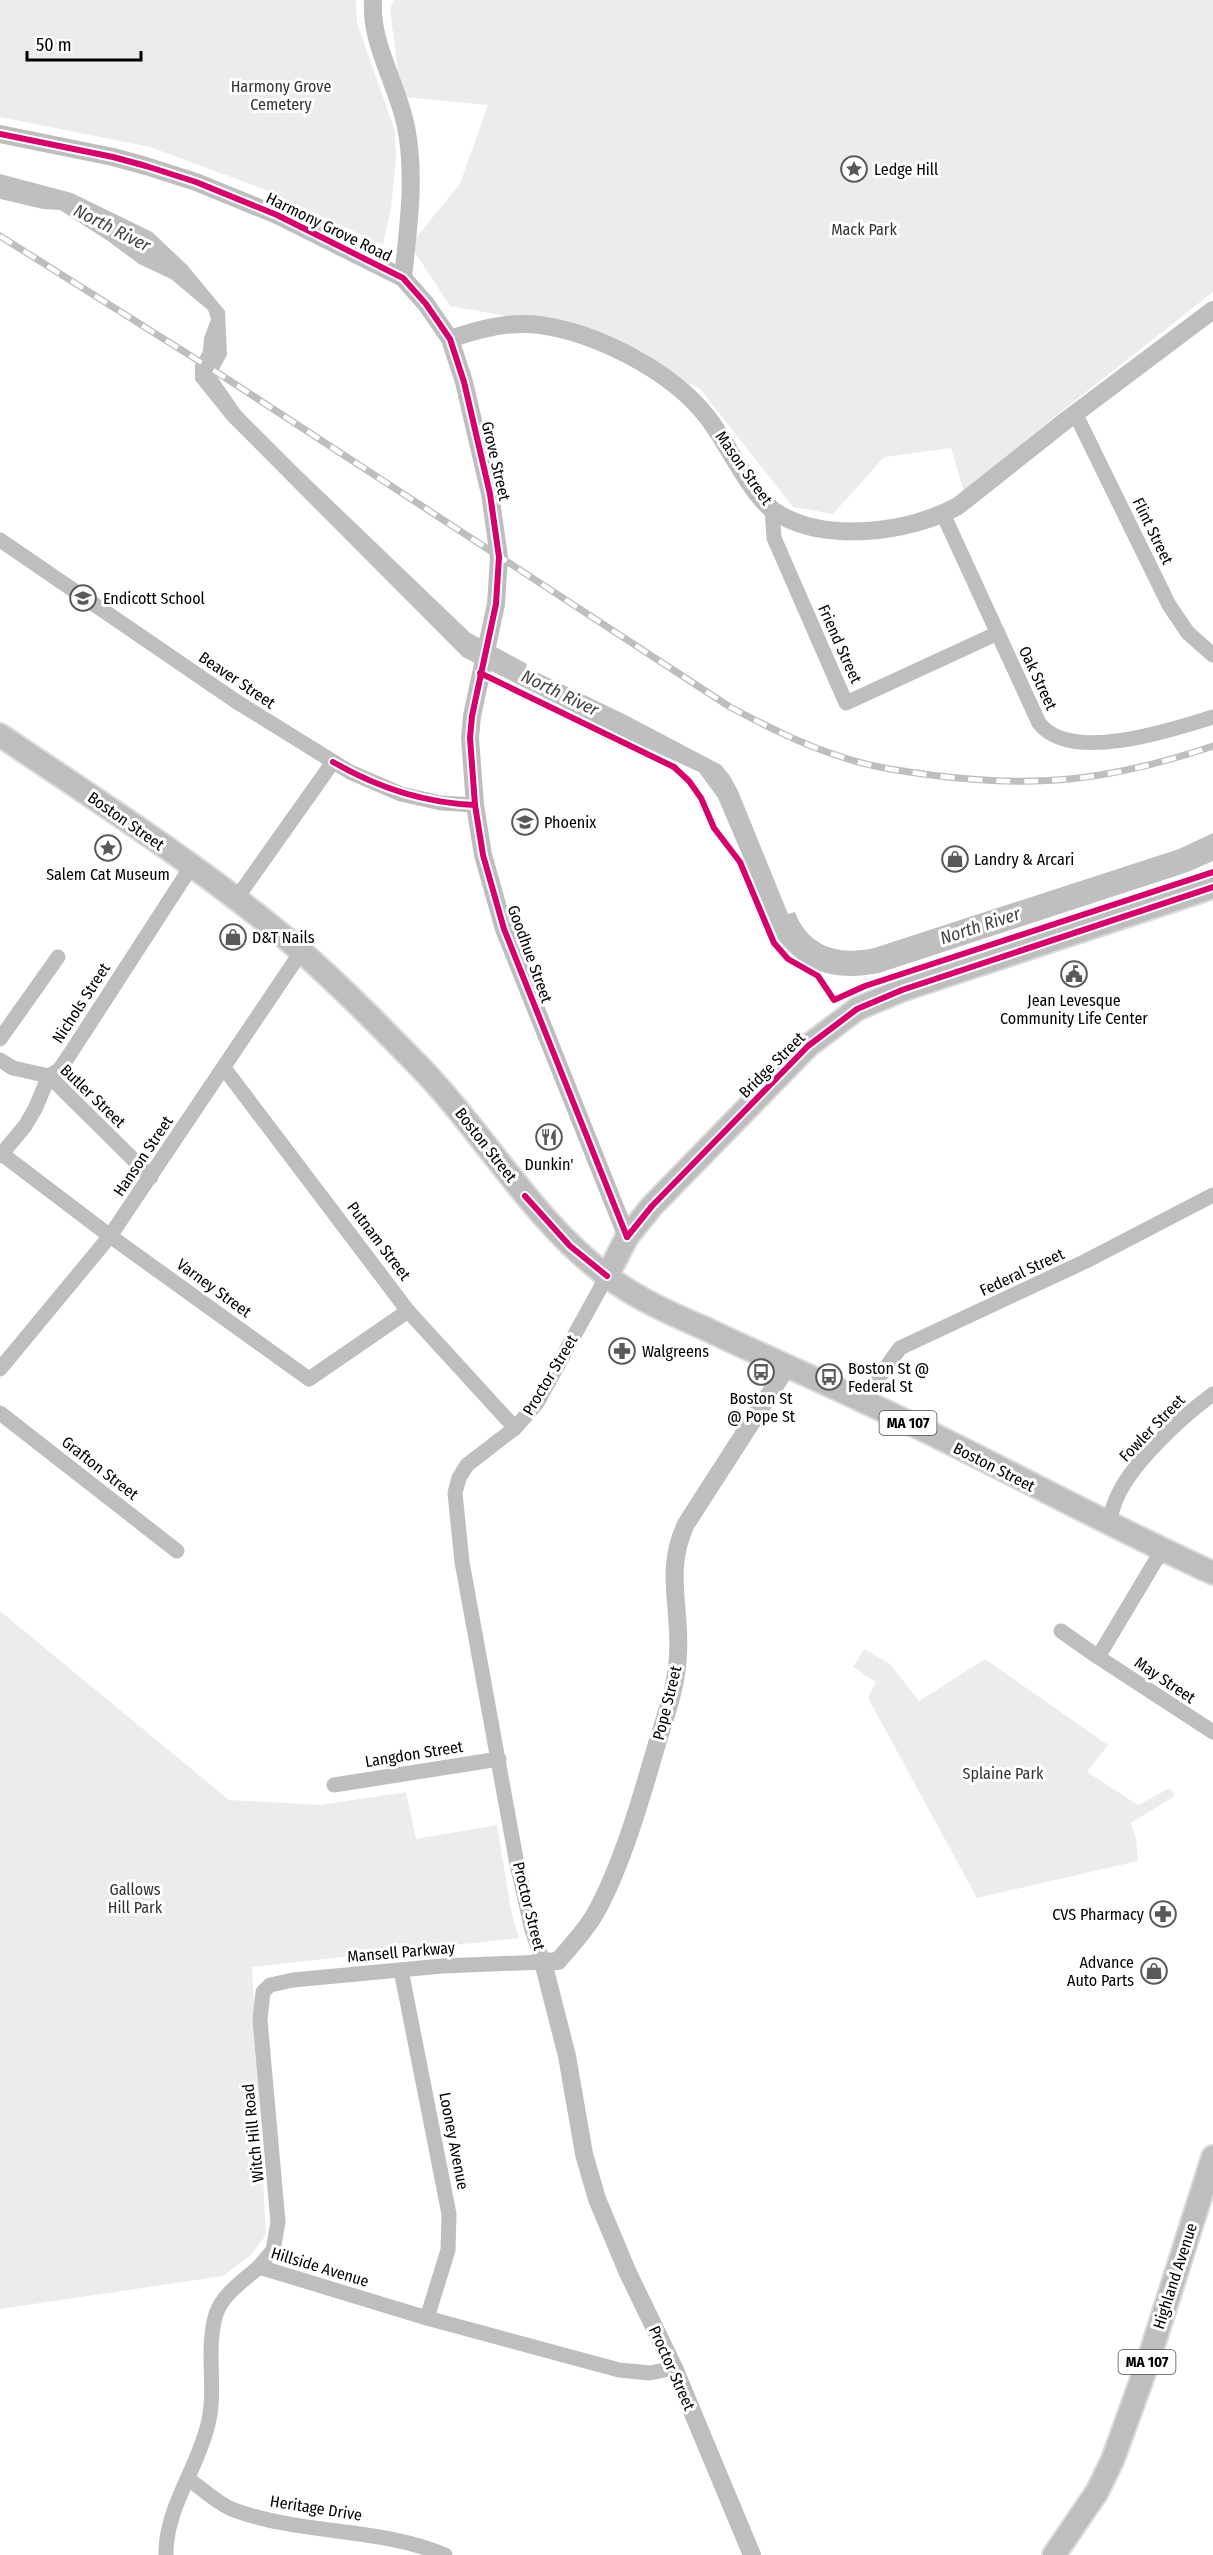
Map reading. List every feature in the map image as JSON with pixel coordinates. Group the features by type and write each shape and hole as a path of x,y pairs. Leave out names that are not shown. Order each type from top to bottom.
{"main road":[{"name":"Boston Street","path":"0,735 236,899 301,952 435,1083 550,1226 570,1246 607,1276 655,1306 866,1402 1108,1524 1213,1573"},
{"name":"Bridge Street","path":"607,1276 627,1237 652,1206 808,1046 857,1009 902,990 1213,887"},
{"name":"Highland Avenue","path":"1054,2555 1097,2492 1113,2459 1147,2365 1213,2157"}],"street":[{"path":"372,0 377,36 402,110 409,144 411,186 403,278"},
{"name":"Harmony Grove Road","path":"0,134 114,157 196,182 277,215 403,278"},
{"name":"Grove Street","path":"403,278 426,304 450,339 464,382 496,526 498,579 492,626 482,668"},
{"name":"Mason Street","path":"450,339 482,328 538,325 577,333 630,357 674,384 698,405 772,510 803,523 837,530 883,529 908,525 943,514 972,497 1076,413 1213,310"},
{"name":"Flint Street","path":"1076,413 1169,605 1188,633 1213,655"},
{"name":"Friend Street","path":"772,510 774,537 846,703 998,633"},
{"name":"Oak Street","path":"943,514 1039,723 1046,732 1065,740 1132,740 1162,734 1213,717"},
{"name":"Beaver Street","path":"0,540 260,717 333,762 401,794 441,803 474,805"},
{"name":"Goodhue Street","path":"482,668 470,738 474,805 483,855 504,929 627,1237"},
{"path":"236,899 333,762"},
{"name":"Nichols Street","path":"1,1155 25,1126 49,1076 59,1070 70,1054 191,867"},
{"name":"Hanson Street","path":"0,1369 110,1236 301,952"},
{"path":"0,1039 58,957"},
{"name":"Butler Street","path":"0,1060 13,1068 49,1076 151,1177"},
{"name":"Putnam Street","path":"224,1068 327,1200 408,1311 515,1428"},
{"name":"Varney Street","path":"1,1155 309,1379 408,1311"},
{"name":"Federal Street","path":"866,1402 877,1380 900,1348 1086,1262 1213,1195"},
{"name":"Proctor Street","path":"607,1276 537,1403 515,1428 467,1465 459,1478 455,1493 462,1562 527,1908 567,2056 584,2154 597,2199 628,2273 674,2368 752,2555"},
{"name":"Pope Street","path":"543,1962 558,1961 594,1916 610,1881 642,1793 677,1668 679,1652 673,1572 679,1540 686,1524 787,1367"},
{"name":"Fowler Street","path":"1108,1524 1118,1493 1134,1470 1188,1412 1213,1394"},
{"name":"Grafton Street","path":"0,1413 177,1551"},
{"path":"1098,1657 1162,1550"},
{"name":"May Street","path":"1061,1631 1213,1732"},
{"name":"Langdon Street","path":"334,1785 499,1759"},
{"name":"Mansell Parkway","path":"265,1990 270,1986 293,1980 402,1970 543,1962"},
{"name":"Looney Avenue","path":"402,1970 449,2214 448,2250 427,2318"},
{"name":"Witch Hill Road","path":"259,2267 273,2250 278,2222 260,2020 260,2004 265,1990"},
{"name":"Hillside Avenue","path":"166,2555 169,2529 208,2426 216,2313 234,2288 259,2267 427,2318 619,2370 650,2373 674,2368"},
{"name":"Heritage Drive","path":"188,2479 231,2509 253,2516 395,2538 445,2555"}],"green space":[{"name":"Harmony Grove Cemetery","path":"0,0 356,0 357,23 395,131 396,161 391,208 383,245 261,188 150,147 0,117"},
{"name":"Mack Park","path":"394,0 1213,0 1213,292 1058,414 964,492 951,448 884,457 833,514 793,507 700,389 586,330 450,306 410,245 460,184 488,105 401,97 390,9"},
{"name":"Gallows Hill Park","path":"0,1611 229,1800 320,1805 406,1792 416,1839 497,1825 512,1915 519,1938 252,1967 266,2235 251,2255 223,2276 0,2309"},
{"name":"Splaine Park","path":"864,1649 890,1664 919,1701 985,1659 1108,1745 1087,1772 1138,1805 1170,1788 1175,1796 1131,1823 1136,1838 1138,1861 977,1898 868,1698 876,1682 853,1667"}],"water":[{"name":"North River","path":"0,174 72,193 152,232 187,265 225,311 227,355 216,375 241,411 470,633 527,664 526,667 624,714 721,765 738,791 788,914 795,912 808,934 816,941 826,946 849,951 874,948 1179,849 1213,833 1213,861 1188,872 879,973 836,975 811,967 789,951 778,939 718,798 699,772 629,740 463,657 228,421 195,380 195,365 203,351 204,338 211,319 208,310 171,279 139,264 60,210 43,209 0,199"}],"railway":[{"path":"0,236 218,373 730,707 799,741 827,752 886,768 931,775 1006,781 1040,781 1107,774 1176,758 1213,746"}],"cycle path":[{"path":"0,134 146,166 196,182 277,215 403,278 426,304 450,339 464,382 490,494 499,557 496,604 472,716 470,738 475,805 483,855 504,929 627,1237"},
{"path":"480,673 674,767 689,781 701,798 714,828 740,862 774,943 788,959 818,976 834,1000 865,986 1213,872"},
{"path":"333,762 384,787 437,801 475,805"},
{"path":"627,1237 652,1206 808,1046 857,1009 902,990 1213,887"},
{"path":"525,1196 570,1246 607,1276"}],"place":[{"name":"Ledge Hill","path":"854,169"},
{"name":"Endicott School","path":"83,598"},
{"name":"Phoenix","path":"525,822"},
{"name":"Salem Cat Museum","path":"108,848"},
{"name":"Landry & Arcari","path":"955,859"},
{"name":"D&T Nails","path":"233,937"},
{"name":"Jean Levesque Community Life Center","path":"1074,974"},
{"name":"Dunkin'","path":"549,1137"},
{"name":"Walgreens","path":"622,1351"},
{"name":"Boston St @ Pope St","path":"761,1372"},
{"name":"Boston St @ Federal St","path":"829,1377"},
{"name":"CVS Pharmacy","path":"1163,1914"},
{"name":"Advance Auto Parts","path":"1154,1971"}]}
